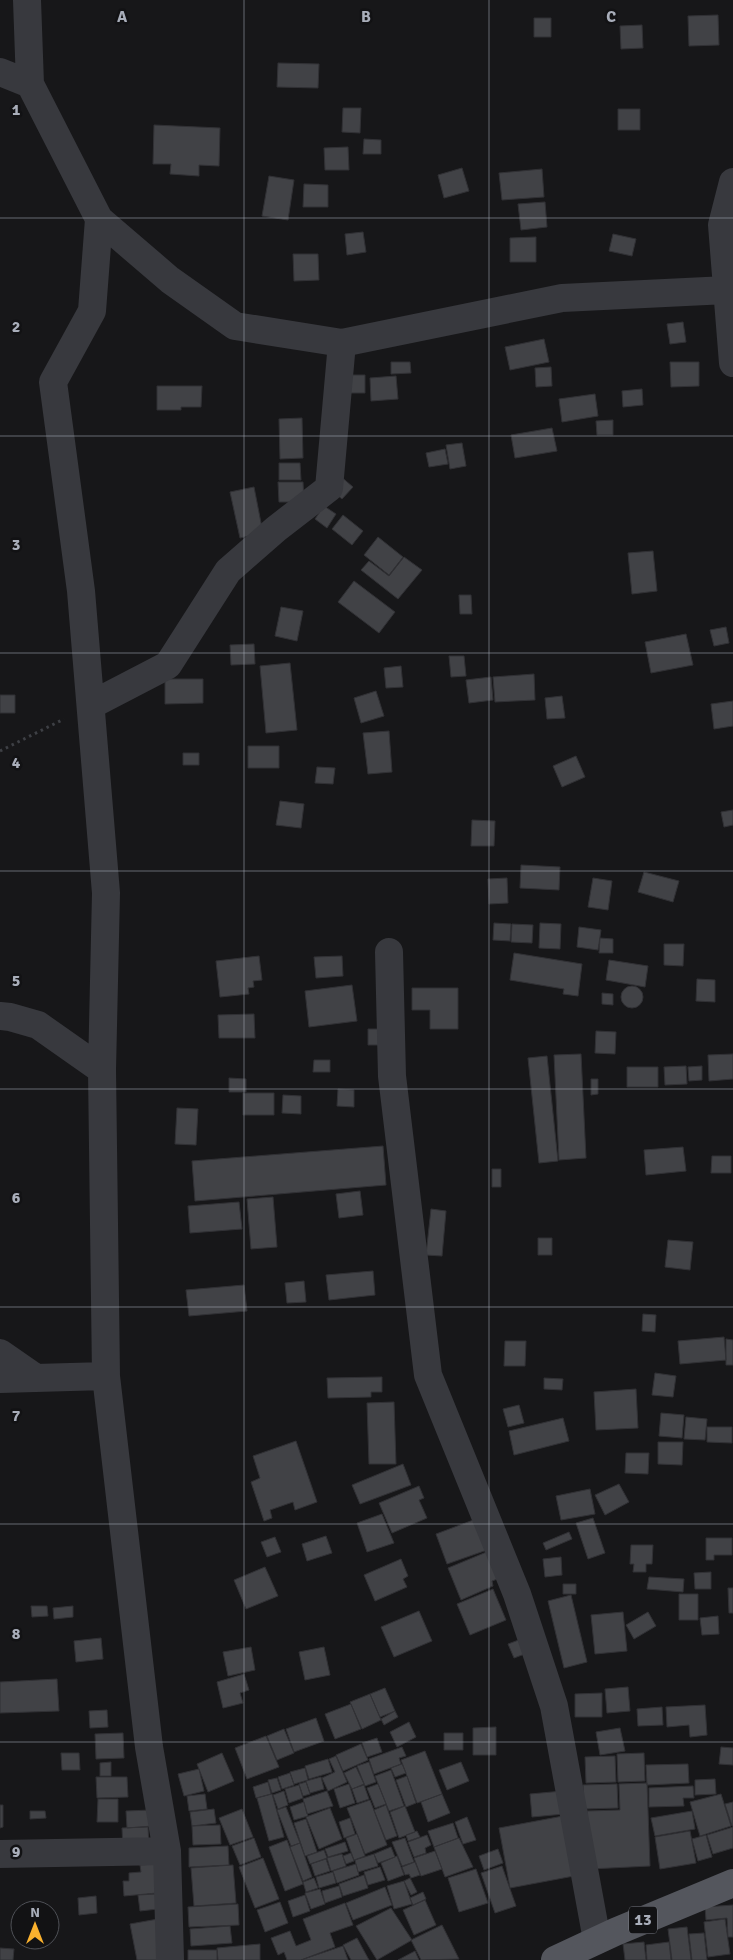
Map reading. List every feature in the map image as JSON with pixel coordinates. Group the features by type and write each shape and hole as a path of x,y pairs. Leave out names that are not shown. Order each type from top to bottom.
{"main road":[{"name":"13","path":"555,1960 597,1940 733,1883"}],"street":[{"path":"27,0 30,84 99,219 170,280 235,326 342,343 562,298 727,290"},
{"path":"0,72 30,84"},
{"path":"733,182 722,224 733,363"},
{"path":"99,219 92,311 53,382 81,591 106,893 102,1070 106,1376 149,1746 167,1851 170,1960"},
{"path":"91,705 168,665 228,571 276,529 329,488 342,343"},
{"path":"389,952 392,1076 428,1375 517,1594 554,1706 597,1940"},
{"path":"0,1016 38,1025 102,1070"},
{"path":"0,1353 36,1378"},
{"path":"0,1379 106,1376"},
{"path":"0,1854 167,1851"}],"path":[{"path":"0,752 91,705"}],"building":[{"path":"718,15 719,45 689,46 688,16"},
{"path":"534,18 551,18 551,37 534,37"},
{"path":"642,25 643,48 621,49 620,26"},
{"path":"278,63 319,64 318,88 277,87"},
{"path":"343,108 361,108 360,133 342,132"},
{"path":"618,109 640,109 640,130 618,130"},
{"path":"154,125 220,128 219,166 199,165 199,176 170,174 171,164 153,164"},
{"path":"364,139 381,140 381,154 363,154"},
{"path":"348,147 349,170 325,170 324,148"},
{"path":"462,168 469,191 444,198 438,175"},
{"path":"542,169 544,197 502,200 499,173"},
{"path":"269,176 294,180 288,220 262,216"},
{"path":"304,184 328,185 328,207 303,207"},
{"path":"545,202 547,227 521,230 518,204"},
{"path":"363,232 366,252 347,255 345,234"},
{"path":"613,234 636,239 632,256 609,251"},
{"path":"536,237 536,262 510,262 510,238"},
{"path":"293,254 318,254 319,280 294,281"},
{"path":"683,322 686,342 670,344 667,324"},
{"path":"544,339 549,362 510,370 505,347"},
{"path":"391,362 410,362 411,373 391,374"},
{"path":"670,362 699,362 699,386 671,387"},
{"path":"551,367 552,386 536,387 535,368"},
{"path":"344,375 365,375 365,393 346,393"},
{"path":"396,376 398,399 371,401 370,378"},
{"path":"157,386 202,386 201,407 181,407 181,410 157,410"},
{"path":"642,389 643,405 623,407 622,391"},
{"path":"595,394 598,416 562,422 559,399"},
{"path":"302,418 303,458 280,459 279,419"},
{"path":"613,420 613,435 597,435 596,421"},
{"path":"552,428 557,451 515,458 511,435"},
{"path":"462,443 466,466 450,469 446,445"},
{"path":"445,449 448,464 429,467 426,453"},
{"path":"279,463 300,463 301,480 279,480"},
{"path":"339,475 353,487 342,499 329,488"},
{"path":"278,482 303,482 304,502 279,502"},
{"path":"254,487 263,533 240,538 230,492"},
{"path":"324,506 336,514 327,528 315,519"},
{"path":"343,515 363,531 352,545 332,529"},
{"path":"378,537 403,557 389,575 364,555"},
{"path":"653,551 657,591 632,594 628,553"},
{"path":"404,557 422,570 398,599 361,570 369,561 389,576"},
{"path":"354,581 395,612 379,633 338,602"},
{"path":"459,595 471,595 472,614 460,614"},
{"path":"281,607 303,611 297,641 275,636"},
{"path":"726,627 729,643 714,646 710,630"},
{"path":"686,634 693,665 651,673 645,642"},
{"path":"254,644 255,664 231,665 230,645"},
{"path":"449,656 464,656 466,676 451,677"},
{"path":"290,663 297,730 266,733 260,666"},
{"path":"401,666 403,687 386,688 384,668"},
{"path":"534,674 535,700 495,702 493,677"},
{"path":"491,677 493,700 469,703 466,680"},
{"path":"165,679 203,679 203,703 165,704"},
{"path":"376,691 384,716 361,723 354,698"},
{"path":"0,695 15,695 15,713 0,713"},
{"path":"562,696 565,718 547,719 545,698"},
{"path":"733,701 733,726 714,729 711,704"},
{"path":"389,731 392,772 368,774 363,733"},
{"path":"248,746 279,746 279,768 248,768"},
{"path":"183,753 199,753 199,765 183,765"},
{"path":"576,756 585,777 562,787 553,766"},
{"path":"317,767 335,768 333,784 315,783"},
{"path":"280,801 304,804 301,828 276,825"},
{"path":"733,810 733,825 724,827 721,812"},
{"path":"472,820 495,821 494,846 471,846"},
{"path":"521,865 560,867 559,890 520,888"},
{"path":"644,872 679,881 673,902 638,892"},
{"path":"507,878 508,903 489,904 488,879"},
{"path":"593,878 612,881 608,910 588,907"},
{"path":"494,923 511,924 510,941 493,940"},
{"path":"540,923 561,924 560,949 539,948"},
{"path":"512,924 533,925 532,943 511,942"},
{"path":"579,927 601,930 598,950 577,947"},
{"path":"600,938 613,939 613,953 599,953"},
{"path":"664,944 684,944 683,966 664,965"},
{"path":"514,953 582,964 578,996 563,994 564,989 510,980"},
{"path":"259,956 262,980 253,981 254,987 248,988 249,994 220,997 216,961"},
{"path":"342,956 343,976 316,978 314,957"},
{"path":"609,960 648,966 645,987 606,980"},
{"path":"697,979 715,980 715,1002 696,1001"},
{"path":"352,985 357,1021 309,1027 305,991"},
{"path":"632,986 640,989 643,997 640,1005 632,1008 624,1005 621,997 624,989"},
{"path":"412,988 458,988 458,1029 430,1029 430,1010 412,1010"},
{"path":"602,993 613,994 613,1005 602,1004"},
{"path":"254,1014 255,1038 219,1038 218,1015"},
{"path":"368,1029 380,1029 380,1045 368,1045"},
{"path":"596,1031 616,1032 615,1054 595,1053"},
{"path":"581,1054 586,1158 559,1160 554,1055"},
{"path":"733,1054 733,1079 709,1081 708,1055"},
{"path":"547,1056 558,1161 539,1163 528,1058"},
{"path":"314,1060 330,1060 330,1072 313,1072"},
{"path":"686,1066 687,1084 665,1085 664,1067"},
{"path":"702,1066 702,1080 689,1081 688,1067"},
{"path":"627,1067 658,1067 658,1087 627,1087"},
{"path":"229,1078 246,1079 246,1092 229,1092"},
{"path":"591,1079 598,1079 598,1094 591,1095"},
{"path":"338,1089 354,1090 354,1107 337,1106"},
{"path":"243,1093 274,1093 274,1115 243,1115"},
{"path":"283,1095 301,1096 301,1114 282,1113"},
{"path":"177,1108 198,1109 196,1145 175,1144"},
{"path":"383,1146 386,1185 195,1201 192,1161"},
{"path":"683,1147 686,1171 646,1175 644,1150"},
{"path":"712,1156 731,1156 731,1173 711,1173"},
{"path":"492,1169 501,1169 501,1187 492,1187"},
{"path":"360,1191 363,1215 339,1218 336,1194"},
{"path":"273,1197 277,1247 251,1249 247,1199"},
{"path":"239,1202 242,1229 190,1233 188,1206"},
{"path":"431,1209 446,1211 442,1256 426,1255"},
{"path":"538,1238 552,1238 552,1255 538,1255"},
{"path":"668,1240 693,1242 690,1270 665,1267"},
{"path":"373,1271 375,1295 329,1300 326,1275"},
{"path":"304,1281 306,1302 287,1303 285,1283"},
{"path":"244,1285 247,1311 189,1316 186,1290"},
{"path":"643,1314 656,1315 655,1332 642,1331"},
{"path":"724,1337 726,1360 680,1364 678,1341"},
{"path":"726,1339 733,1340 733,1365 726,1365"},
{"path":"505,1341 526,1341 525,1366 504,1366"},
{"path":"655,1373 676,1376 673,1397 652,1395"},
{"path":"382,1377 382,1392 371,1392 371,1397 328,1398 327,1378"},
{"path":"544,1378 563,1379 562,1390 544,1389"},
{"path":"636,1389 638,1428 596,1430 594,1392"},
{"path":"394,1402 396,1464 369,1464 367,1403"},
{"path":"519,1405 524,1423 508,1427 503,1409"},
{"path":"661,1413 684,1415 682,1438 659,1436"},
{"path":"686,1417 707,1419 705,1440 684,1439"},
{"path":"563,1418 569,1441 514,1455 509,1431"},
{"path":"707,1427 732,1427 732,1443 707,1442"},
{"path":"296,1441 317,1502 295,1510 293,1502 270,1510 272,1518 264,1521 251,1482 260,1478 253,1456"},
{"path":"658,1442 683,1442 682,1465 658,1464"},
{"path":"626,1453 649,1453 648,1474 625,1473"},
{"path":"403,1464 411,1485 360,1504 352,1485"},
{"path":"619,1484 629,1502 605,1515 595,1495"},
{"path":"419,1486 424,1498 419,1500 427,1518 392,1533 379,1503"},
{"path":"590,1489 595,1514 561,1520 556,1496"},
{"path":"382,1514 394,1543 367,1552 357,1523"},
{"path":"593,1518 605,1553 588,1559 576,1523"},
{"path":"476,1519 487,1550 447,1564 436,1534"},
{"path":"569,1532 572,1539 546,1550 543,1543"},
{"path":"326,1536 332,1553 307,1561 302,1544"},
{"path":"275,1537 281,1552 267,1557 261,1542"},
{"path":"706,1538 732,1538 732,1555 714,1555 714,1560 706,1560"},
{"path":"631,1545 653,1545 652,1564 646,1564 646,1572 633,1572 634,1564 630,1564"},
{"path":"489,1551 500,1578 492,1581 493,1586 461,1600 448,1568"},
{"path":"561,1557 562,1575 545,1577 543,1559"},
{"path":"401,1559 408,1576 403,1579 407,1587 375,1601 364,1575"},
{"path":"265,1567 278,1596 246,1609 234,1580"},
{"path":"711,1572 711,1589 695,1589 694,1573"},
{"path":"649,1577 684,1579 683,1592 647,1589"},
{"path":"563,1584 576,1584 576,1594 563,1594"},
{"path":"728,1588 733,1588 733,1613 729,1613"},
{"path":"493,1589 506,1620 470,1635 457,1604"},
{"path":"679,1594 698,1594 698,1620 679,1620"},
{"path":"571,1595 587,1662 564,1668 548,1601"},
{"path":"31,1606 47,1606 48,1616 32,1617"},
{"path":"73,1606 73,1617 54,1619 53,1608"},
{"path":"419,1611 432,1641 394,1657 381,1627"},
{"path":"623,1612 627,1651 595,1654 591,1615"},
{"path":"648,1612 656,1626 634,1639 626,1625"},
{"path":"718,1616 719,1634 702,1635 700,1618"},
{"path":"101,1638 103,1659 76,1662 74,1641"},
{"path":"524,1638 530,1652 514,1658 508,1644"},
{"path":"251,1647 255,1670 228,1676 223,1652"},
{"path":"324,1647 330,1675 305,1680 299,1652"},
{"path":"244,1674 249,1690 240,1693 243,1703 223,1708 217,1682"},
{"path":"57,1679 59,1711 0,1713 0,1682"},
{"path":"628,1687 630,1711 607,1713 605,1689"},
{"path":"385,1688 395,1711 380,1717 370,1694"},
{"path":"602,1693 602,1717 575,1717 575,1694"},
{"path":"370,1694 381,1720 362,1729 350,1702"},
{"path":"351,1704 361,1729 335,1739 325,1714"},
{"path":"705,1705 707,1735 690,1737 689,1725 667,1727 666,1707"},
{"path":"662,1707 663,1725 638,1726 637,1709"},
{"path":"107,1710 108,1727 90,1728 89,1711"},
{"path":"395,1711 398,1717 384,1725 381,1719"},
{"path":"316,1718 324,1741 294,1752 286,1729"},
{"path":"409,1722 416,1737 397,1747 390,1732"},
{"path":"496,1727 496,1755 473,1755 473,1728"},
{"path":"620,1728 625,1751 600,1755 596,1732"},
{"path":"284,1729 294,1753 277,1760 267,1736"},
{"path":"123,1733 124,1758 96,1759 95,1734"},
{"path":"444,1733 463,1733 463,1750 444,1750"},
{"path":"266,1736 279,1767 247,1779 235,1748"},
{"path":"377,1738 382,1752 367,1757 362,1743"},
{"path":"361,1744 368,1760 343,1771 336,1755"},
{"path":"402,1747 406,1756 399,1758 401,1764 374,1774 369,1759"},
{"path":"721,1747 733,1748 733,1765 719,1764"},
{"path":"425,1751 442,1794 417,1803 401,1760"},
{"path":"61,1753 79,1753 80,1770 62,1770"},
{"path":"222,1753 234,1781 208,1792 197,1764"},
{"path":"644,1753 645,1781 618,1782 617,1754"},
{"path":"336,1756 347,1782 328,1791 322,1778 335,1772 329,1759"},
{"path":"615,1756 616,1782 586,1783 585,1757"},
{"path":"328,1759 332,1772 309,1779 305,1766"},
{"path":"111,1762 111,1776 100,1776 100,1763"},
{"path":"369,1762 376,1782 365,1786 357,1766"},
{"path":"461,1762 469,1781 447,1790 439,1770"},
{"path":"402,1764 406,1773 395,1777 391,1768"},
{"path":"688,1764 689,1783 647,1785 646,1765"},
{"path":"356,1767 364,1784 352,1789 344,1773"},
{"path":"305,1768 308,1780 294,1784 290,1772"},
{"path":"199,1769 204,1791 184,1796 178,1774"},
{"path":"391,1770 404,1806 389,1811 375,1776"},
{"path":"290,1773 294,1785 282,1789 278,1777"},
{"path":"407,1776 416,1803 406,1807 396,1780"},
{"path":"96,1777 127,1777 128,1797 97,1798"},
{"path":"321,1777 324,1789 310,1793 306,1781"},
{"path":"277,1778 281,1790 272,1793 268,1780"},
{"path":"715,1779 716,1794 695,1795 695,1780"},
{"path":"268,1782 271,1794 256,1798 253,1787"},
{"path":"306,1782 310,1794 303,1796 299,1784"},
{"path":"647,1783 650,1866 590,1869 587,1811 620,1810 619,1784"},
{"path":"349,1784 355,1803 340,1808 334,1789"},
{"path":"378,1784 386,1804 375,1808 367,1788"},
{"path":"617,1784 618,1808 584,1809 583,1785"},
{"path":"299,1785 303,1798 289,1803 285,1789"},
{"path":"364,1785 369,1799 357,1803 352,1789"},
{"path":"693,1786 694,1798 683,1798 684,1806 649,1807 649,1788"},
{"path":"284,1791 288,1805 278,1809 273,1795"},
{"path":"327,1791 333,1806 307,1814 303,1799"},
{"path":"563,1791 564,1814 532,1817 530,1794"},
{"path":"205,1794 207,1809 189,1811 187,1796"},
{"path":"272,1794 284,1837 269,1841 257,1798"},
{"path":"442,1794 450,1813 428,1822 421,1802"},
{"path":"721,1794 731,1826 700,1836 690,1802"},
{"path":"98,1799 118,1799 118,1822 97,1822"},
{"path":"370,1800 387,1845 365,1854 347,1808"},
{"path":"304,1802 308,1816 294,1820 290,1807"},
{"path":"733,1802 733,1826 732,1826 725,1804"},
{"path":"0,1805 3,1805 3,1827 0,1828"},
{"path":"386,1805 397,1836 386,1840 374,1810"},
{"path":"405,1806 415,1832 399,1838 390,1812"},
{"path":"286,1807 300,1843 291,1846 277,1810"},
{"path":"330,1808 342,1839 319,1849 306,1817"},
{"path":"214,1809 216,1823 192,1826 190,1812"},
{"path":"242,1809 253,1837 230,1845 219,1818"},
{"path":"151,1810 152,1826 127,1828 126,1811"},
{"path":"30,1811 45,1811 46,1818 30,1819"},
{"path":"692,1811 695,1829 655,1836 651,1818"},
{"path":"563,1816 574,1876 510,1888 499,1828"},
{"path":"467,1817 476,1840 463,1844 455,1822"},
{"path":"350,1818 355,1834 344,1838 339,1822"},
{"path":"306,1819 317,1852 305,1856 294,1823"},
{"path":"453,1823 458,1838 434,1847 428,1831"},
{"path":"220,1825 221,1844 193,1845 192,1826"},
{"path":"148,1827 149,1848 123,1850 122,1828"},
{"path":"733,1827 733,1848 713,1854 707,1835"},
{"path":"417,1831 420,1837 408,1841 406,1835"},
{"path":"690,1831 696,1863 660,1869 655,1837"},
{"path":"357,1834 365,1856 354,1860 346,1838"},
{"path":"427,1835 431,1845 425,1848 426,1853 414,1857 408,1842"},
{"path":"706,1835 712,1857 698,1861 692,1839"},
{"path":"254,1838 261,1857 240,1865 232,1846"},
{"path":"405,1838 414,1862 402,1866 392,1842"},
{"path":"459,1838 473,1867 445,1877 434,1847"},
{"path":"287,1840 303,1884 285,1891 269,1847"},
{"path":"345,1842 348,1851 328,1857 325,1849"},
{"path":"300,1843 312,1877 303,1881 290,1847"},
{"path":"228,1846 229,1865 189,1867 189,1848"},
{"path":"391,1847 395,1857 378,1863 374,1854"},
{"path":"498,1849 503,1863 484,1870 479,1856"},
{"path":"324,1850 327,1858 310,1864 307,1856"},
{"path":"435,1851 442,1869 421,1876 414,1858"},
{"path":"351,1853 354,1861 346,1864 343,1856"},
{"path":"342,1854 346,1866 331,1871 327,1858"},
{"path":"374,1854 378,1866 358,1872 355,1860"},
{"path":"397,1856 404,1875 388,1881 381,1863"},
{"path":"263,1858 279,1899 255,1908 239,1867"},
{"path":"326,1859 330,1871 315,1876 311,1864"},
{"path":"415,1862 420,1875 411,1878 409,1874 405,1875 402,1867"},
{"path":"155,1864 157,1893 124,1896 123,1881 129,1881 129,1873 141,1872 140,1865"},
{"path":"356,1864 359,1875 337,1883 333,1871"},
{"path":"233,1865 236,1903 194,1906 191,1868"},
{"path":"502,1866 516,1906 495,1913 481,1873"},
{"path":"380,1867 385,1880 368,1885 364,1872"},
{"path":"476,1869 488,1903 459,1912 448,1878"},
{"path":"333,1872 336,1883 319,1888 316,1877"},
{"path":"364,1875 368,1888 343,1896 339,1884"},
{"path":"314,1878 318,1888 306,1892 303,1882"},
{"path":"410,1878 417,1892 411,1895 404,1881"},
{"path":"404,1881 412,1904 394,1909 387,1886"},
{"path":"339,1886 342,1897 325,1903 322,1891"},
{"path":"385,1887 392,1905 353,1920 346,1903"},
{"path":"320,1889 325,1904 311,1909 305,1893"},
{"path":"423,1892 426,1899 413,1905 410,1898"},
{"path":"156,1894 158,1909 140,1911 138,1895"},
{"path":"305,1895 310,1911 293,1917 288,1901"},
{"path":"96,1896 97,1913 79,1915 78,1898"},
{"path":"425,1900 436,1925 414,1935 403,1910"},
{"path":"280,1902 288,1923 265,1932 257,1910"},
{"path":"345,1903 353,1925 330,1933 335,1947 301,1960 287,1960 284,1952 278,1955 271,1938 290,1931 296,1946 311,1940 303,1919"},
{"path":"238,1904 239,1925 189,1927 188,1907"},
{"path":"733,1905 733,1937 728,1937 727,1918 706,1920 705,1907"},
{"path":"391,1908 412,1940 377,1960 356,1926"},
{"path":"158,1919 166,1960 137,1960 130,1924"},
{"path":"725,1919 730,1954 708,1957 704,1922"},
{"path":"442,1925 459,1959 421,1960 411,1940"},
{"path":"230,1926 232,1943 191,1946 190,1929"},
{"path":"687,1927 691,1960 672,1960 668,1929"},
{"path":"704,1933 707,1960 692,1960 689,1934"},
{"path":"357,1938 369,1960 351,1960 343,1945"},
{"path":"644,1942 646,1960 625,1960 623,1944"},
{"path":"669,1942 671,1960 647,1960 646,1945"},
{"path":"260,1944 260,1960 218,1960 217,1948"},
{"path":"343,1946 348,1960 301,1960"},
{"path":"0,1948 14,1950 13,1960 0,1960"},
{"path":"188,1950 217,1950 217,1960 188,1960"},
{"path":"415,1951 419,1960 398,1960"}]}
